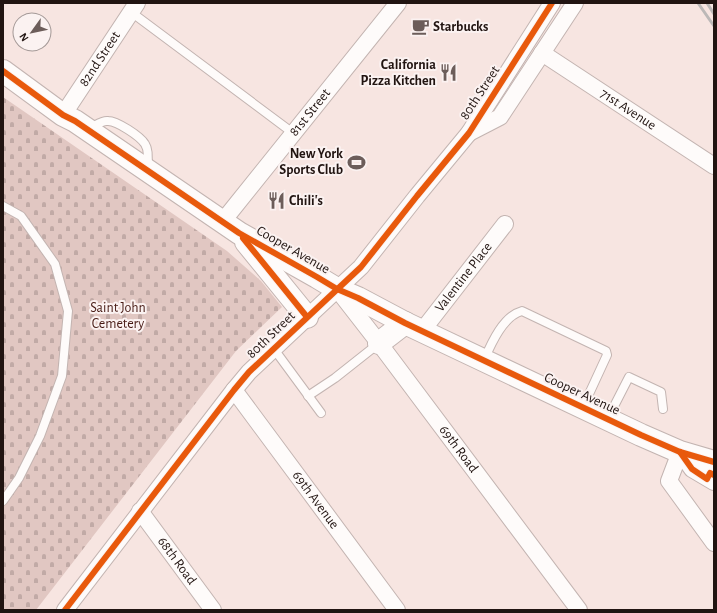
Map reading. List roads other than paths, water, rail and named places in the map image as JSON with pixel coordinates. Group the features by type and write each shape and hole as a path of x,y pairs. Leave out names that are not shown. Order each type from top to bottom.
{"main road":[{"name":"Cooper Avenue","path":"3,71 63,114 75,120 147,171 231,227 337,289 358,298 413,327 607,419 680,452 714,462"},
{"path":"231,227 307,317"},
{"path":"379,343 413,327"}],"street":[{"name":"81st Street","path":"231,227 294,133 398,3"},
{"name":"80th Street","path":"65,610 140,511 249,372 361,267 469,132 552,3"},
{"name":"80th Street","path":"469,132 500,117 575,3"},
{"name":"82nd Street","path":"63,114 134,8"},
{"name":"71st Avenue","path":"542,53 714,166"},
{"name":"Valentine Place","path":"413,327 505,224"},
{"name":"69th Road","path":"337,289 579,610"},
{"name":"69th Avenue","path":"234,390 397,610"},
{"path":"680,452 692,469 714,482"},
{"path":"680,452 669,481 714,543"},
{"name":"68th Road","path":"140,511 214,610"}],"lane":[{"path":"134,8 294,133"},
{"path":"3,206 21,216 55,264 68,312 62,376 40,436 19,478 3,501"},
{"path":"484,360 493,341 509,318 522,311 606,351 607,355 583,407"},
{"path":"308,396 335,378 379,343"},
{"path":"274,349 321,413"},
{"path":"607,419 629,377 661,392 663,409"}],"railway":[{"path":"698,3 714,26"},
{"path":"707,3 714,14"}],"place":[{"name":"Starbucks","path":"420,27"},
{"name":"California Pizza Kitchen","path":"449,73"},
{"name":"New York Sports Club","path":"356,162"},
{"name":"Chili's","path":"276,201"}],"park label":[{"name":"Saint John Cemetery","path":"118,316"}]}
